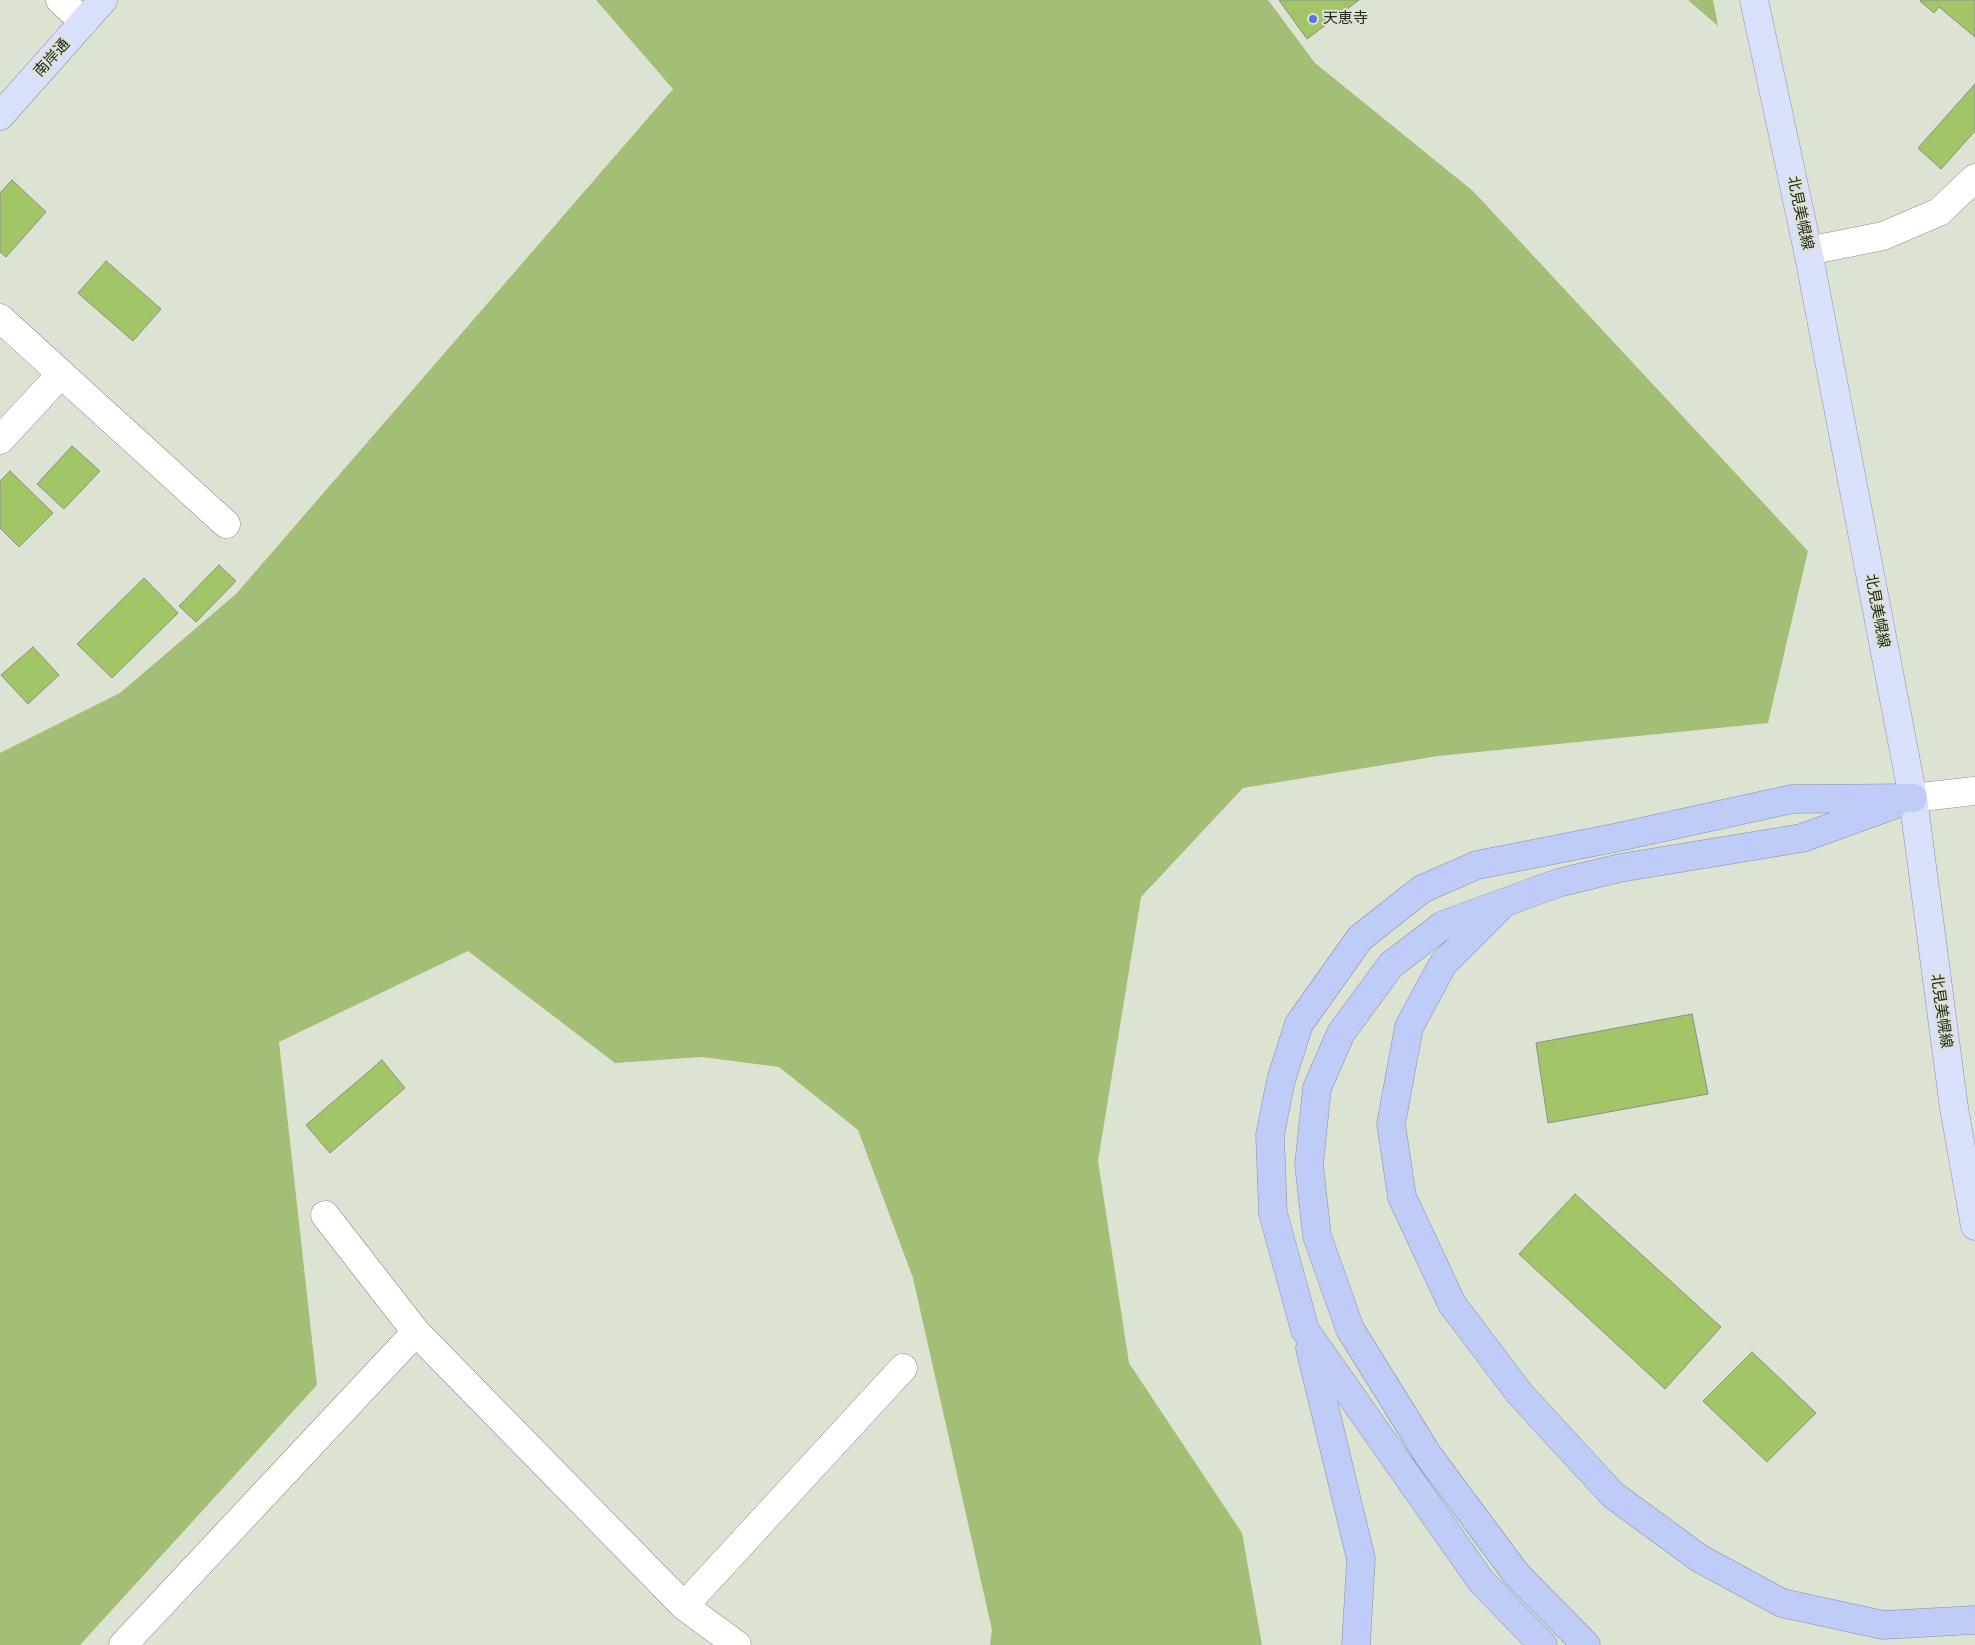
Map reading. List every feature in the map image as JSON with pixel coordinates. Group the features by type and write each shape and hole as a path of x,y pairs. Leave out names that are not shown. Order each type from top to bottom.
{"highway":[{"path":"1586,1645 1516,1575 1428,1455 1350,1329 1317,1236 1309,1165 1317,1088 1341,1033 1391,965 1443,925 1558,884 1620,868 1802,838 1913,798"},
{"path":"1356,1645 1361,1559 1305,1330 1273,1213 1270,1135 1281,1080 1299,1024 1360,938 1422,889 1477,865 1792,800 1913,798"},
{"path":"1506,901 1443,964 1409,1027 1391,1124 1402,1197 1452,1304 1520,1394 1613,1495 1699,1558 1782,1603 1883,1625 1975,1620"},
{"path":"1305,1330 1481,1581 1543,1645"}],"main road":[{"name":"南岸通","path":"0,116 103,0"},
{"name":"北見美幌線","path":"1754,0 1808,251 1913,798 1954,1108 1975,1226"}],"street":[{"path":"60,0 84,22"},
{"path":"1808,251 1883,236 1939,212 1975,178"},
{"path":"0,318 226,524"},
{"path":"0,440 61,374"},
{"path":"1913,798 1975,791"},
{"path":"325,1215 416,1332 684,1606 737,1645"},
{"path":"123,1645 416,1332"},
{"path":"684,1606 903,1368"}],"green space":[{"path":"596,0 1268,0 1315,63 1473,191 1808,551 1768,723 1438,756 1243,788 1141,897 1098,1161 1129,1363 1242,1533 1262,1645 990,1645 992,1630 913,1278 858,1130 779,1067 702,1057 615,1063 468,951 279,1042 317,1385 80,1645 0,1645 0,753 120,693 236,594 673,89"},
{"path":"1688,0 1713,0 1718,26"}],"building":[{"name":"天恵寺","path":"1279,0 1359,0 1307,39"},
{"path":"1921,0 1975,0 1975,37 1939,7 1934,13"},
{"path":"1975,84 1975,131 1941,169 1918,148"},
{"path":"12,180 46,212 6,257 0,252 0,193"},
{"path":"106,261 161,309 133,341 78,293"},
{"path":"72,446 100,471 64,509 37,484"},
{"path":"10,471 53,513 19,547 0,528 0,481"},
{"path":"219,565 236,581 196,622 179,606"},
{"path":"144,578 178,613 112,678 77,644"},
{"path":"33,647 59,675 28,704 1,675"},
{"path":"1692,1014 1708,1094 1548,1123 1536,1043"},
{"path":"382,1060 405,1088 330,1153 306,1125"},
{"path":"1575,1194 1721,1327 1665,1389 1519,1254"},
{"path":"1752,1352 1816,1413 1767,1462 1703,1401"}],"place":[{"name":"天恵寺","path":"1313,19"}]}
